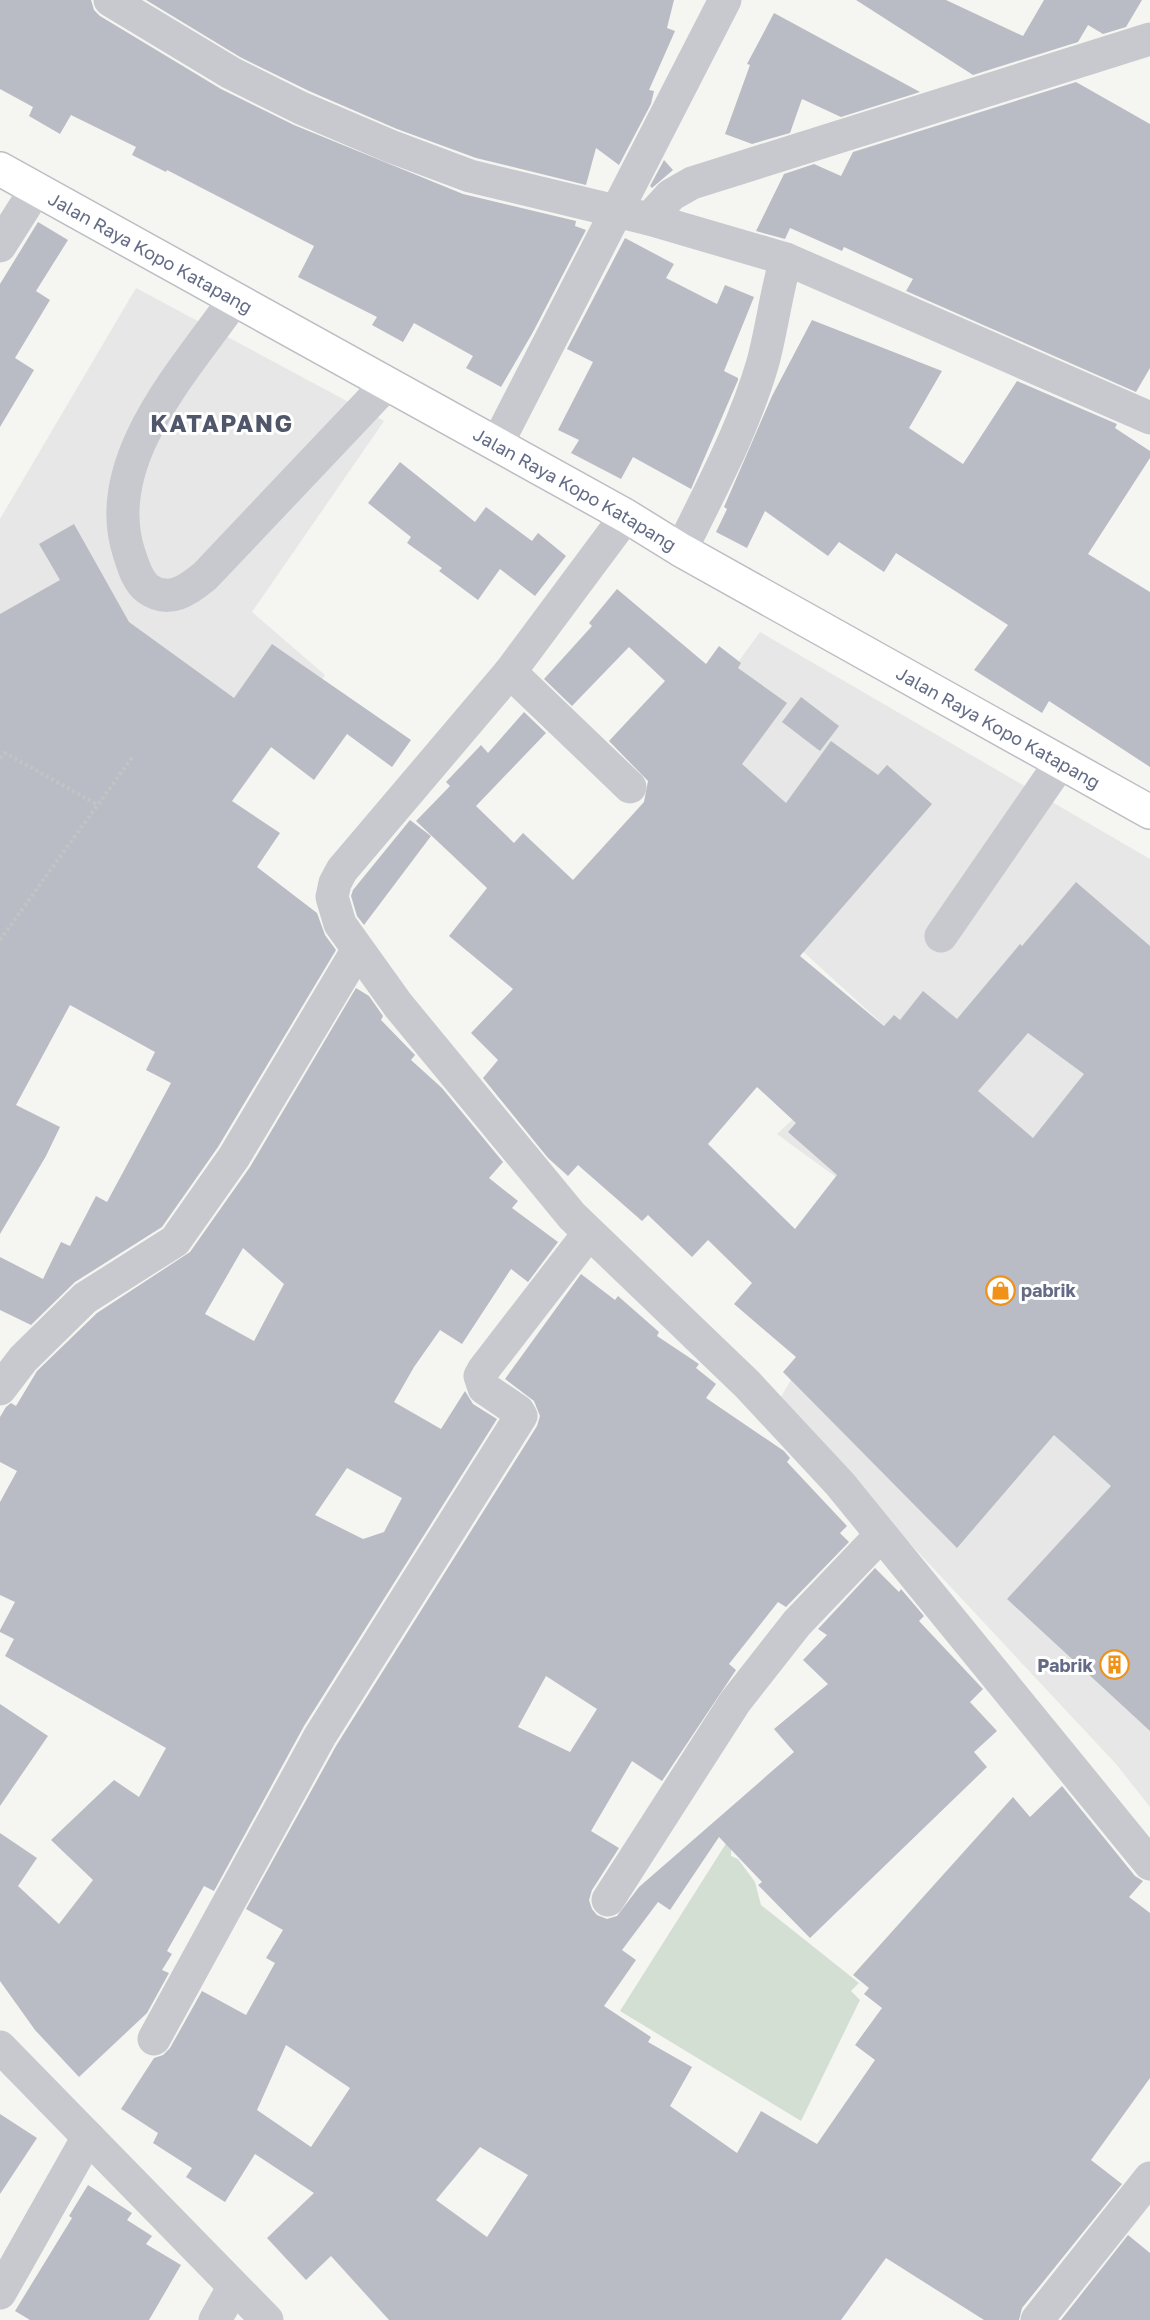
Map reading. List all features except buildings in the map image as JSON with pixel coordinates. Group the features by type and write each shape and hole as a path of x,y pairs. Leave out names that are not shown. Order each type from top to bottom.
{"main road":[{"name":"Jalan Raya Kopo Katapang","path":"0,169 626,516 681,550 1150,812"}],"street":[{"path":"110,0 231,73 301,108 390,146 470,176 649,219 1150,418"},
{"path":"497,444 725,0"},
{"path":"649,219 671,195 692,183 1150,39"},
{"path":"0,246 36,189"},
{"path":"681,550 734,444 763,361 782,272"},
{"path":"234,300 153,416 124,482 122,513 126,544 135,571 144,586 153,593 174,595 188,591 205,576 386,385"},
{"path":"626,516 510,672 342,870 335,883 332,897 340,924 357,951 506,1137 589,1233 747,1384 840,1484 1150,1864"},
{"path":"510,672 630,787"},
{"path":"941,936 1061,762"},
{"path":"0,1389 23,1359 86,1298 175,1241 234,1157 357,951"},
{"path":"154,2039 320,1736 520,1416 518,1411 484,1388 480,1376 589,1233"},
{"path":"608,1900 735,1702 797,1623 881,1534"},
{"path":"0,2047 233,2288 267,2320"},
{"path":"0,2293 88,2137"},
{"path":"1037,2320 1150,2178"},
{"path":"215,2320 233,2288"}],"path":[{"path":"0,758 5,753 98,805"},
{"path":"0,940 133,756"}],"shaded area":[{"path":"136,288 384,421 252,612 325,675 229,805 0,627 0,519"},
{"path":"760,632 1150,859 1150,1807 1116,1764 778,1402 888,1215 777,1134 889,1030 679,838 680,742"},
{"path":"732,1834 731,1856 738,1859 755,1882 761,1905 859,1983 851,1991 860,2000 801,2121 620,2011"}],"place":[{"name":"pabrik","path":"1000,1290"},
{"name":"Pabrik","path":"1114,1665"}],"district":[{"name":"KATAPANG","path":"222,422"}]}
